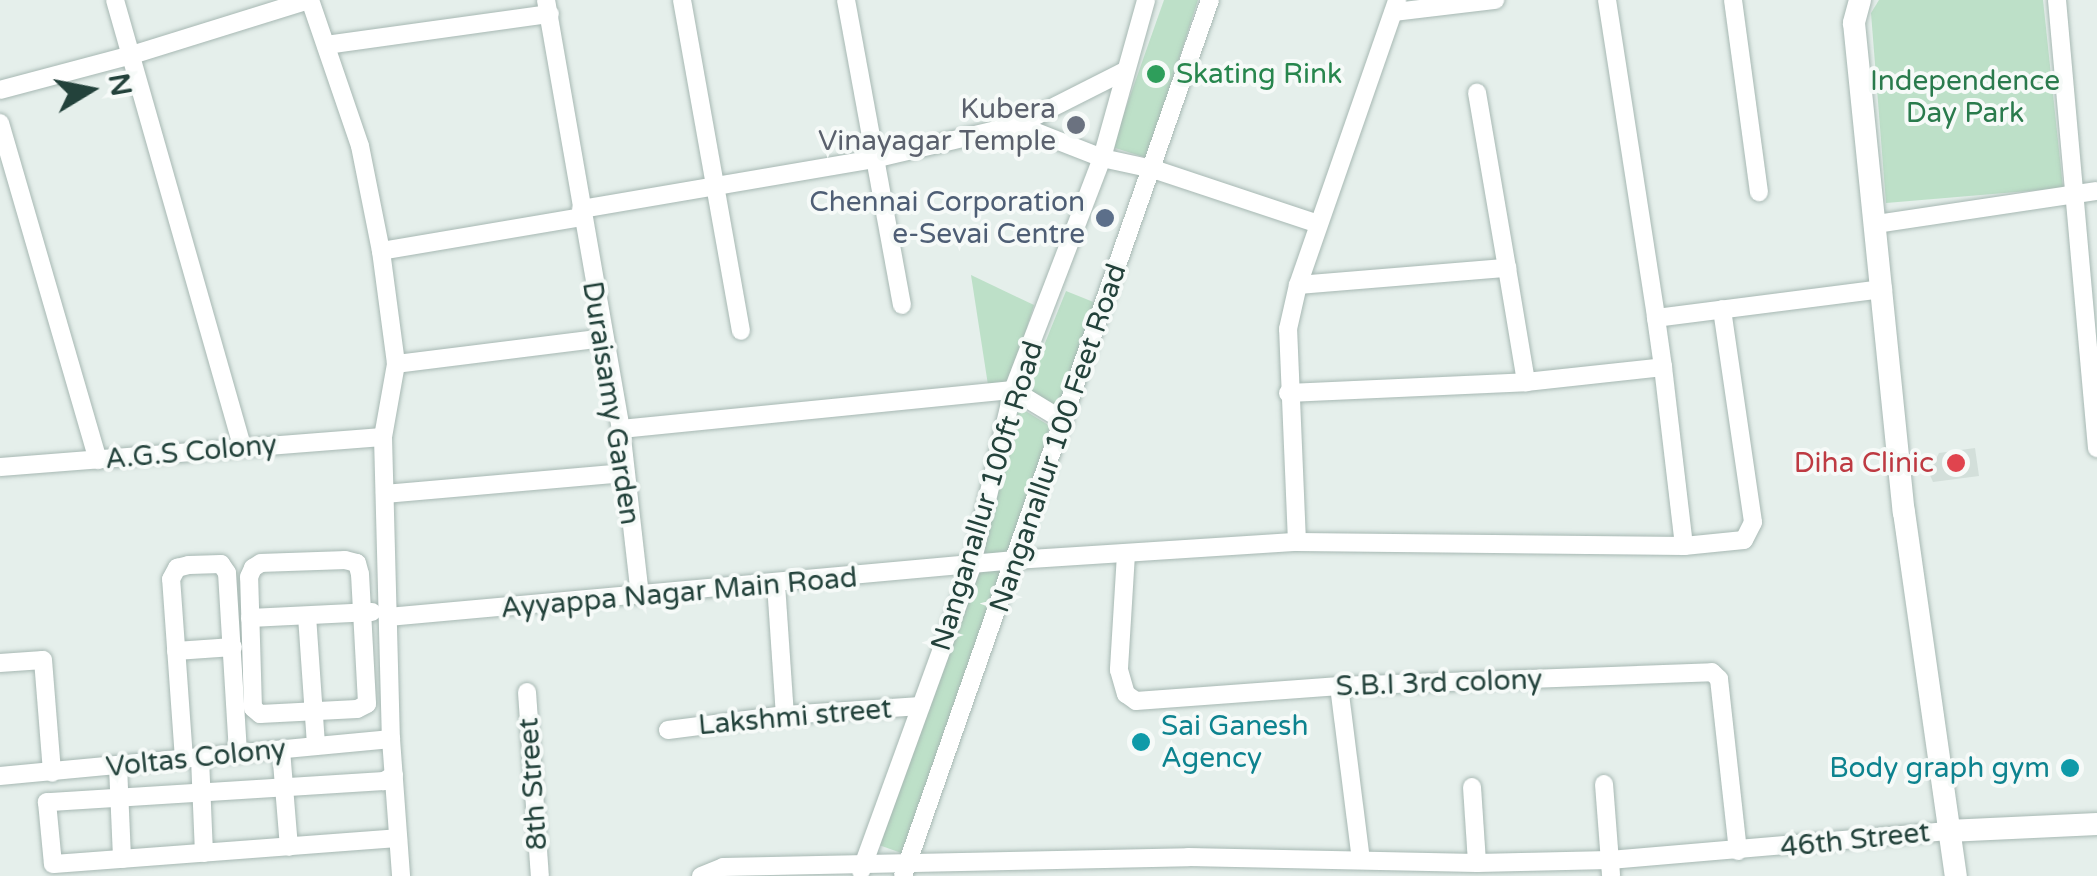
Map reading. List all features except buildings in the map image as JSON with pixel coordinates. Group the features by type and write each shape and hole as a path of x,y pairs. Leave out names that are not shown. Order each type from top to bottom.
{"street":[{"path":"115,0 242,446"},
{"path":"0,90 132,56 309,0 360,146 381,251 396,364 383,437 391,739 401,876"},
{"path":"682,0 741,331"},
{"path":"846,0 902,305"},
{"name":"Nanganallur 100ft Road","path":"862,870 971,568 1014,390 1102,158 1146,0"},
{"name":"Nanganallur 100 Feet Road","path":"906,870 1210,0"},
{"path":"1296,542 1288,329 1318,224 1396,6 1495,0"},
{"path":"1607,0 1664,367 1684,546"},
{"path":"1732,0 1759,192"},
{"path":"1860,0 1854,23 1904,512 1956,876"},
{"path":"2057,0 2097,448"},
{"path":"326,45 548,7"},
{"name":"Duraisamy Garden","path":"548,7 620,429 640,596"},
{"path":"381,251 714,184 878,158 1018,125 1125,70"},
{"path":"1477,93 1526,382"},
{"path":"0,124 98,460"},
{"path":"1018,125 1102,158 1152,169 1318,224"},
{"path":"1876,224 2097,192"},
{"path":"1298,285 1507,268"},
{"path":"1656,318 1883,289"},
{"name":"Ayyappa Nagar Main Road","path":"250,618 388,614 640,596 971,568 1015,560 1296,542 1684,546 1744,540 1752,522 1722,309"},
{"path":"396,364 604,338"},
{"path":"1288,393 1526,382 1664,367"},
{"path":"620,429 1014,390 1064,422"},
{"name":"A.G.S Colony","path":"0,467 383,437"},
{"path":"384,494 624,473"},
{"name":"S.B.I 3rd colony","path":"1126,554 1119,670 1126,694 1136,702 1340,686 1712,672 1719,679 1738,852"},
{"path":"261,563 357,563 367,704 357,709 260,714 253,708 250,618 249,577 261,563"},
{"path":"204,853 201,792 192,759 176,651 171,579 177,568 188,564 221,564 227,573 238,754"},
{"path":"776,584 785,715"},
{"path":"308,616 316,746"},
{"path":"176,651 233,647"},
{"path":"0,663 43,660 50,876"},
{"path":"1340,686 1361,859"},
{"name":"8th Street","path":"527,692 540,876"},
{"name":"Lakshmi street","path":"668,730 785,715 921,706"},
{"name":"Voltas Colony","path":"0,776 391,739"},
{"path":"281,750 289,847"},
{"path":"118,766 122,859"},
{"path":"394,776 384,781 47,802 53,864 398,838"},
{"path":"1604,784 1611,868"},
{"path":"1472,787 1485,867"},
{"path":"1948,830 2097,824"},
{"name":"46th Street","path":"701,876 723,867 1039,869 1361,859 1485,867 1611,868 1948,830"}],"shaded area":[{"name":"Diha Clinic","path":"1975,448 1979,476 1933,482 1929,473 1939,453"}],"green space":[{"name":"Skating Rink","path":"1164,0 1198,0 1147,158 1112,147"},
{"name":"Independence Day Park","path":"1879,0 2043,0 2063,188 1886,203 1871,13"},
{"path":"971,275 1034,305 1010,381 988,385"},
{"path":"1066,291 1098,304 1057,407 1024,394"},
{"path":"1019,407 1050,426 1010,555 979,558"},
{"path":"977,556 1007,567 903,854 873,843"}],"place":[{"name":"Skating Rink","path":"1156,74"},
{"name":"Kubera Vinayagar Temple","path":"1076,125"},
{"name":"Chennai Corporation e-Sevai Centre","path":"1105,218"},
{"name":"Diha Clinic","path":"1956,463"},
{"name":"Sai Ganesh Agency","path":"1141,742"},
{"name":"Body graph gym","path":"2070,768"}]}
